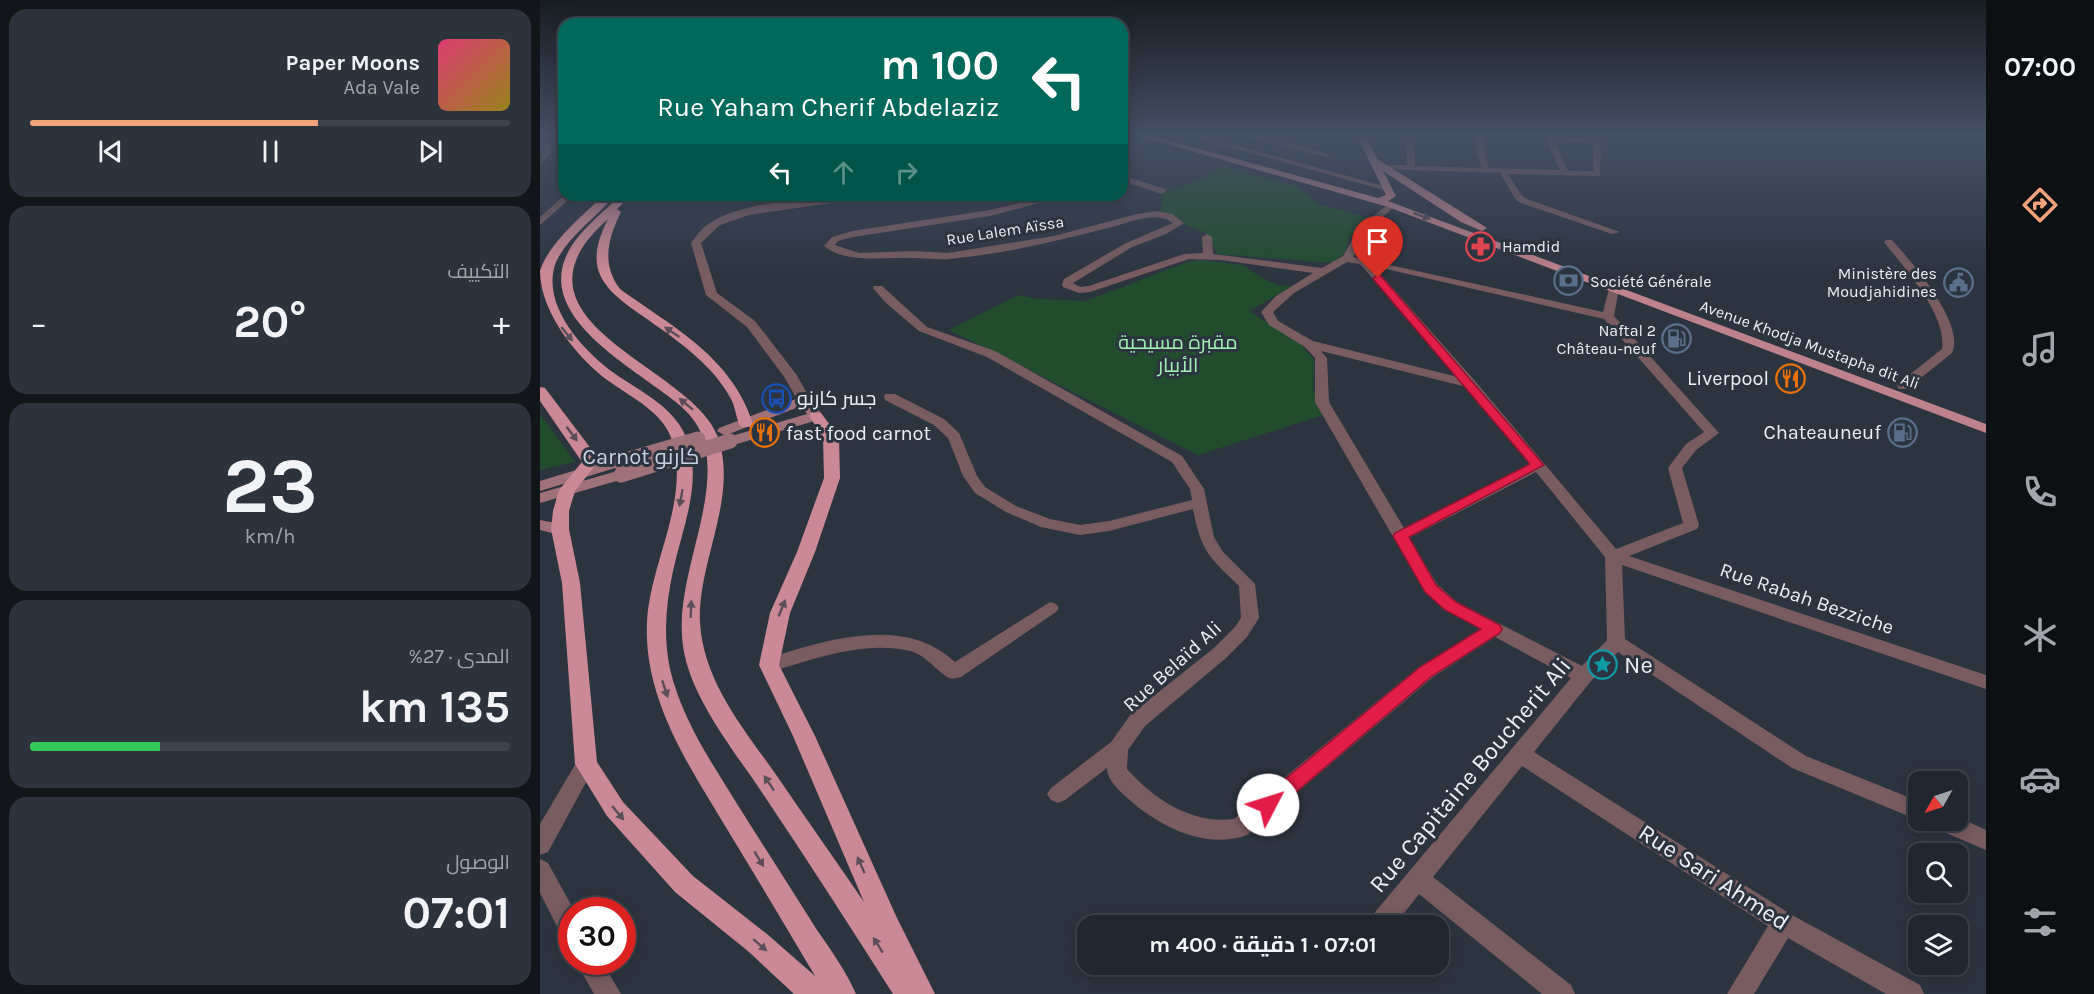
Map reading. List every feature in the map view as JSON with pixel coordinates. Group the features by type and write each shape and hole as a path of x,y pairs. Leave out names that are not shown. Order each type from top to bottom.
{"highway":[{"path":"540,261 604,201"},
{"path":"620,201 576,249 567,268 566,283 570,300 591,327 624,358 687,403 696,412 710,436 716,471 690,608 692,646 699,668 708,689 740,740 909,994"},
{"path":"623,201 606,236 601,261 605,281 625,299 701,351 741,404 746,430"},
{"path":"590,214 550,260 543,278 545,293 550,310 587,357 661,412 676,429 681,443 685,474 682,496 664,570 656,621 657,659 662,682 674,717 696,757 842,994"},
{"path":"540,391 589,457 590,462 572,483 561,511 560,529 571,583 586,764 615,809 684,884 758,943 815,994"},
{"path":"816,416 831,437 832,478 806,552 780,613 769,665 774,680 804,736 888,927 921,994"}],"main road":[{"name":"Avenue Khodja Mustapha dit Ali","path":"1312,182 1391,205 1986,429"},
{"path":"1380,201 1389,199 1384,182"},
{"name":"Avenue Khodja Mustapha dit Ali","path":"1409,182 1473,224 1986,423"},
{"path":"1772,340 1803,349 1986,417"},
{"path":"1798,358 1812,367 1862,389 1986,437"},
{"path":"540,498 572,483 746,430 816,416 804,400 746,430"},
{"path":"540,486 572,483"},
{"path":"540,525 560,529"}],"street":[{"path":"1135,182 1162,191"},
{"path":"1366,182 1387,188"},
{"path":"1510,182 1519,198 1524,201 1615,232"},
{"path":"540,222 563,201"},
{"path":"804,400 791,377 751,324 712,295 696,243 716,223 738,215 828,201"},
{"name":"Rue Lalem Aïssa","path":"1041,201 990,213 852,234 835,239 830,246 858,256 914,254 948,256 1055,239 1113,221 1157,214 1169,216 1179,224 1129,245 1068,281 1067,285 1079,290 1090,289 1188,256 1208,255 1321,271"},
{"path":"1391,205 1363,229 1354,242 1351,253 1345,259 1321,271 1277,300 1267,312 1274,323 1310,344 1470,384"},
{"path":"1207,237 1208,255"},
{"path":"1889,242 1914,272 1947,328 1950,339 1948,350 1903,386"},
{"path":"1345,259 1363,261 1608,316 1712,433 1692,447 1675,468 1691,525 1613,556"},
{"path":"1363,261 1470,384 1613,556 1616,642 1799,762 1908,807"},
{"name":"Rue Belaïd Ali","path":"878,288 890,302 923,329 991,354 1177,459 1197,489 1206,537 1217,556 1247,584 1250,618 1241,632 1220,653 1138,720 1118,748 1058,794"},
{"path":"1608,316 1614,289"},
{"path":"1310,344 1321,358 1322,402 1431,588 1451,606 1584,676"},
{"path":"890,398 939,422 954,436 970,476 980,490 1011,509 1046,523 1080,530 1109,526 1200,503"},
{"path":"1400,536 1538,465"},
{"name":"Rue Rabah Bezziche","path":"1613,556 1986,682"},
{"path":"769,665 853,644 890,641 923,647 954,672 1050,608"},
{"path":"1118,748 1117,772 1129,788 1161,812 1177,820 1222,832 1239,828 1426,672 1494,629"},
{"name":"Rue Capitaine Boucherit Ali","path":"1387,915 1584,676 1616,642"},
{"name":"Rue Sari Ahmed","path":"1521,754 1784,923 1911,994"},
{"path":"540,845 586,764"},
{"path":"1965,831 1986,840"},
{"path":"540,870 558,905"},
{"path":"1418,879 1562,994"},
{"path":"1740,994 1784,923"},
{"path":"596,975 608,994"}],"green space":[{"path":"1193,182 1283,182 1299,187 1316,203 1368,218 1353,233 1345,253 1332,263 1218,254 1206,233 1171,219 1161,212 1162,194"},
{"name":"مقبرة مسيحية الأبيار","path":"1199,260 1242,265 1277,285 1292,286 1249,311 1301,344 1314,360 1313,389 1323,415 1198,455 949,330 1019,295 1037,299 1086,301 1185,263"},
{"path":"540,414 575,462 540,470"}],"place":[{"name":"Hamdid","path":"1481,246"},
{"name":"Société Générale","path":"1569,281"},
{"name":"Ministère des Moudjahidines","path":"1958,282"},
{"name":"Naftal 2 Château-neuf","path":"1677,339"},
{"name":"Liverpool","path":"1790,378"},
{"name":"جسر كارنو","path":"776,398"},
{"name":"Chateauneuf","path":"1902,432"},
{"name":"fast food carnot","path":"765,433"},
{"name":"Ne","path":"1603,665"}],"district":[{"name":"Carnot كارنو","path":"641,456"}],"route":[{"path":"1268,805 1426,672 1494,629 1451,606 1431,588 1400,536 1538,465 1378,278"}]}
